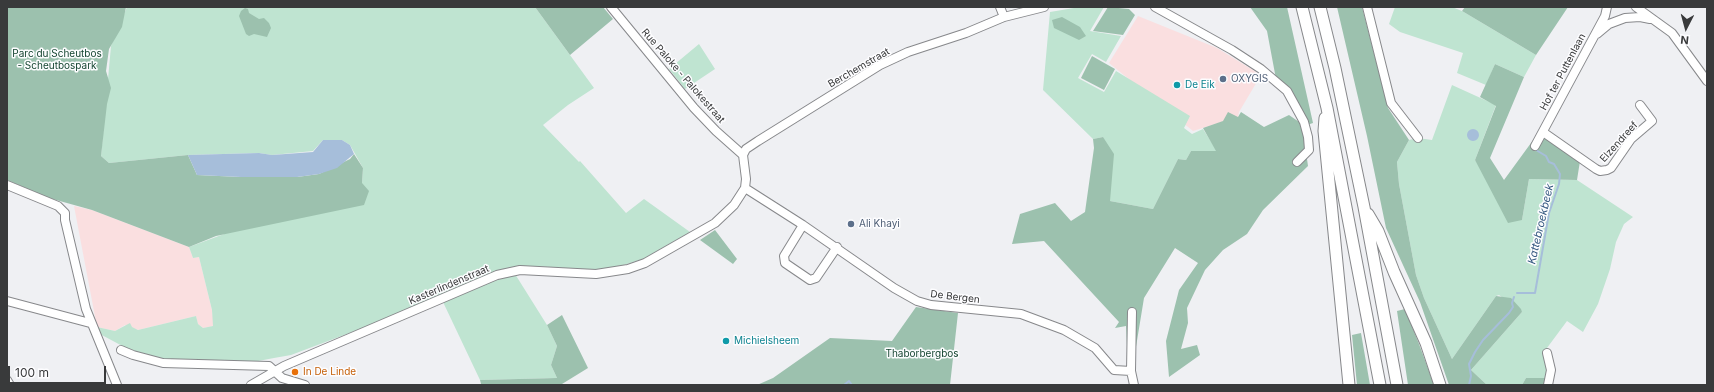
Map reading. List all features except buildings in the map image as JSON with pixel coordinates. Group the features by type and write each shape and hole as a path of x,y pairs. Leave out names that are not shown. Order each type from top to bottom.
{"highway":[{"path":"1302,7 1327,108 1380,385"},
{"path":"1320,7 1335,68 1364,207 1398,385"},
{"path":"1327,108 1324,130 1349,385"},
{"path":"1364,207 1378,231 1394,272 1426,343 1440,385"}],"street":[{"name":"Rue Paloke - Palokestraat","path":"611,7 694,108 716,131 743,155"},
{"path":"1000,7 1004,17"},
{"name":"Berchemstraat","path":"743,155 746,150 758,141 880,65 908,52 966,33 1004,17 1044,7"},
{"path":"1155,7 1232,50 1261,69 1287,91 1304,122 1308,137 1309,150 1297,162"},
{"path":"1367,7 1391,103 1418,138"},
{"name":"Hof ter Puttenlaan","path":"1535,146 1594,38 1605,16 1607,7"},
{"path":"1636,7 1672,33 1707,81"},
{"path":"1594,38 1609,24 1625,18 1640,17 1653,20"},
{"name":"Elzendreef","path":"1543,132 1596,169 1600,171 1607,170 1611,168 1631,139 1652,121 1640,105"},
{"path":"743,155 746,179 745,188"},
{"path":"7,185 58,206 65,213 64,220 90,323 117,385"},
{"name":"De Bergen","path":"745,188 837,247 894,288 917,301 931,305 1021,314 1064,330 1095,348 1114,370 1131,371"},
{"name":"Kasterlindenstraat","path":"251,385 284,366 497,275 520,270 545,270 583,274 608,273 628,269 645,263 715,223 734,205 745,188"},
{"path":"803,225 784,256 785,263 810,280 816,278 837,247"},
{"path":"7,301 90,323"},
{"path":"1132,312 1131,371 1134,385"},
{"path":"121,350 133,355 163,363 269,366 282,378 305,385"},
{"path":"1547,354 1551,370 1548,385"},
{"path":"7,380 10,385"}],"shaded area":[{"path":"1138,16 1217,48 1261,75 1239,112 1238,117 1193,131 1109,63"},
{"path":"74,206 92,210 189,247 193,258 199,257 212,310 214,326 203,328 198,324 196,316 138,330 125,325 115,331 97,327"}],"green space":[{"name":"Parc du Scheutbos - Scheutbospark","path":"7,7 126,7 122,27 109,49 106,71 111,88 107,104 101,156 109,163 188,155 197,175 297,177 319,174 350,159 354,154 363,168 362,183 369,191 364,205 216,236 189,247 92,210 49,198 7,180"},
{"path":"127,7 535,7 594,88 568,105 543,125 579,162 580,161 626,213 644,199 690,232 643,259 617,267 595,270 534,266 507,269 490,274 368,326 291,355 253,362 167,360 128,349 98,333 97,327 115,331 130,323 132,327 138,330 196,316 198,324 203,328 213,326 212,310 199,257 193,258 189,247 362,183 363,168 350,145 342,140 323,140 313,151 272,155 259,153 188,155 109,163 101,156 111,46"},
{"path":"535,7 603,7 613,19 570,55"},
{"path":"1080,7 1104,7 1090,31 1121,36 1106,62 1092,54 1078,78 1104,92 1116,71 1190,116 1184,128 1192,134 1203,129 1217,151 1191,151 1186,160 1178,159 1153,209 1110,201 1103,137 1093,139 1043,90 1050,12"},
{"path":"1108,7 1129,9 1135,15 1123,35 1093,31"},
{"path":"1250,7 1287,7 1313,123 1307,125 1276,79 1267,31"},
{"path":"1337,7 1362,7 1388,108 1409,140 1397,162 1399,184 1416,275 1424,298 1452,359 1496,296 1511,298 1521,309 1522,312 1471,370 1487,385 1449,385 1420,302 1386,228 1367,136"},
{"path":"1395,7 1452,7 1462,11 1536,55 1524,77 1495,64 1486,85 1457,73 1463,53 1400,32 1389,24"},
{"path":"1465,7 1568,7 1536,55 1462,11"},
{"path":"245,8 248,9 249,13 259,19 264,18 269,23 271,28 267,37 254,34 249,36 246,34 239,16 241,11"},
{"path":"1062,17 1080,27 1086,36 1079,40 1054,28 1052,20"},
{"path":"699,44 715,69 685,89 669,69"},
{"path":"1092,56 1115,69 1104,90 1081,78"},
{"path":"1495,64 1524,77 1490,158 1504,180 1539,132 1580,161 1577,180 1529,179 1522,220 1508,223 1475,160 1496,106 1480,97"},
{"path":"1452,85 1496,105 1475,160 1522,220 1529,179 1577,180 1633,217 1624,224 1616,242 1610,269 1598,304 1583,332 1567,321 1544,352 1548,378 1526,378 1522,385 1487,385 1471,370 1522,312 1499,295 1496,296 1452,359 1424,298 1416,275 1399,184 1397,162 1409,140 1418,138 1432,140"},
{"path":"1228,112 1238,117 1241,112 1264,127 1289,115 1302,124 1308,166 1263,210 1247,234 1223,250 1205,270 1187,308 1188,323 1181,349 1197,345 1200,355 1169,377 1166,341 1179,290 1198,263 1175,248 1144,298 1133,365 1128,365 1126,326 1115,328 1119,322 1044,241 1012,244 1020,214 1055,203 1071,221 1085,212 1094,148 1093,139 1103,137 1114,154 1110,201 1153,209 1178,159 1186,160 1191,151 1216,151 1203,128 1223,121"},
{"path":"715,230 737,259 733,264 700,240"},
{"path":"515,274 547,325 557,346 551,365 557,378 480,380 443,302 485,284"},
{"name":"Thaborbergbos","path":"916,307 958,313 950,385 757,385 773,378 830,338 892,341"},
{"path":"1405,309 1434,385 1408,385 1397,311"},
{"path":"562,315 588,368 562,384 481,384 480,380 557,378 551,365 557,346 547,325"},
{"path":"1361,333 1370,385 1357,385 1352,335"},
{"path":"1526,378 1548,378 1546,385 1522,385"}],"water":[{"path":"1471,129 1475,129 1479,135 1475,141 1471,141 1467,137 1467,133"},
{"path":"323,140 342,140 350,145 354,154 337,168 319,174 297,177 197,175 188,155 259,153 272,155 313,152"}],"waterway":[{"name":"Kattebroekbeek","path":"1517,293 1535,293 1549,213 1559,184 1560,174 1554,164 1549,162 1546,156 1536,150"},
{"name":"Kattebroekbeek","path":"1469,385 1471,376 1469,364 1475,352 1483,340 1509,313 1513,307 1512,303 1514,297"},
{"path":"844,385 849,381 852,385"}],"place":[{"name":"OXYGIS","path":"1223,79"},
{"name":"De Eik","path":"1177,85"},
{"name":"Ali Khayi","path":"851,224"},
{"name":"Michielsheem","path":"726,341"},
{"name":"In De Linde","path":"295,372"}]}
